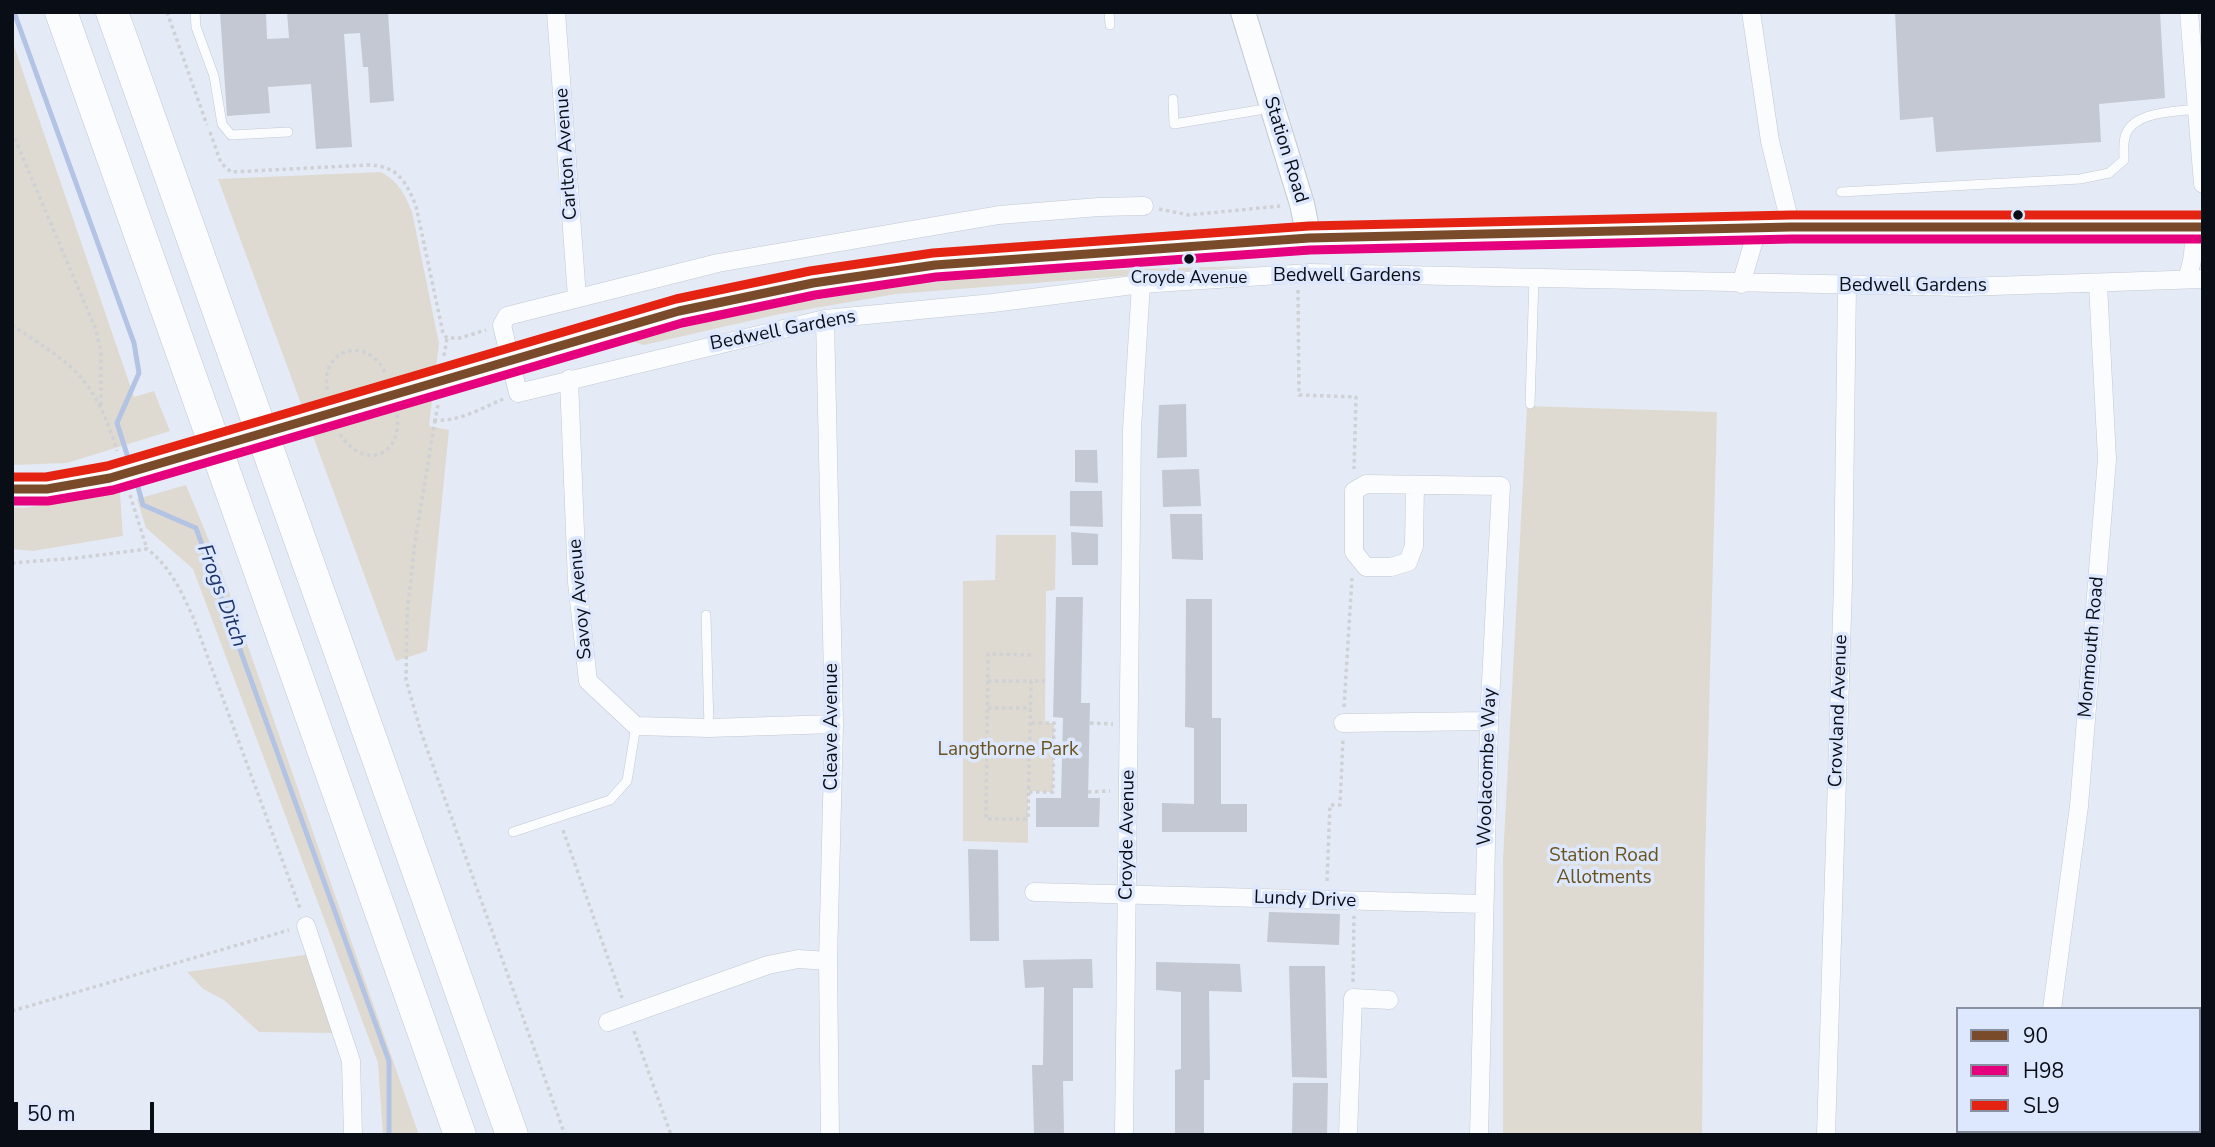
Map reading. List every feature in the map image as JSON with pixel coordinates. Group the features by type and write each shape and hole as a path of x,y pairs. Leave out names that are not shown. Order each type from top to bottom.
{"highway":[{"path":"61,12 460,1135"},
{"path":"112,12 512,1135"}],"main road":[{"path":"12,489 47,489 119,475 626,325 737,298 895,270 994,259 1309,237 1791,227 2199,227"}],"street":[{"name":"Carlton Avenue","path":"556,12 578,297"},
{"name":"Station Road","path":"1243,12 1302,204 1309,237"},
{"path":"1751,12 1770,141 1791,227"},
{"path":"2189,12 2203,184"},
{"path":"504,321 578,297 718,263 999,215 1144,206"},
{"name":"Bedwell Gardens","path":"504,321 518,393 825,319 993,303 1141,284 1298,274 1963,287 2194,279 2190,271 2199,227"},
{"path":"1741,284 1758,228"},
{"name":"Croyde Avenue","path":"1124,1135 1132,429 1141,284"},
{"name":"Monmouth Road","path":"2052,1007 2079,806 2107,459 2098,284"},
{"name":"Crowland Avenue","path":"1826,1135 1843,583 1847,286"},
{"name":"Cleave Avenue","path":"825,319 834,723 828,961 830,1135"},
{"name":"Savoy Avenue","path":"569,379 577,582 588,681 636,726"},
{"name":"Woolacombe Way","path":"1354,491 1366,484 1501,486 1489,721 1479,1135"},
{"path":"1354,491 1353,552 1366,567 1391,568 1408,562 1415,547 1415,485"},
{"path":"1343,723 1489,721"},
{"path":"636,726 709,728 834,723"},
{"name":"Lundy Drive","path":"1034,892 1483,904"},
{"path":"306,926 351,1061 353,1135"},
{"path":"608,1022 768,965 798,959 828,961"},
{"path":"1348,1135 1353,998 1389,1000"}],"lane":[{"path":"195,12 196,27 214,76 222,124 231,135 288,132"},
{"path":"1109,12 1110,25"},
{"path":"1173,99 1174,124 1272,108"},
{"path":"1841,192 2080,179 2109,173 2124,160 2125,136 2137,121 2196,110"},
{"path":"1530,404 1534,278"},
{"path":"706,615 709,728"},
{"path":"513,832 610,800 627,781 636,726"}],"path":[{"path":"167,12 217,152 227,169 238,173 387,166 409,187 416,206 443,333 447,338 453,339 504,321"},
{"path":"12,132 96,330 101,353 101,407 119,475 146,550 161,560 179,587 193,617 306,926 12,1011"},
{"path":"1144,206 1189,215 1302,204"},
{"path":"1298,274 1299,395 1356,397 1354,491"},
{"path":"12,325 73,369 87,384 101,407"},
{"path":"327,390 326,375 330,365 349,351 362,350 381,363 392,395 399,427 391,447 381,454 359,454 348,446 340,433"},
{"path":"435,420 415,542 407,613 406,680 421,732 565,1135"},
{"path":"12,563 146,550"},
{"path":"1326,901 1330,805 1340,805 1353,552"},
{"path":"1031,655 988,654 986,819 1028,819 1031,681"},
{"path":"988,681 1045,681"},
{"path":"988,708 1031,708"},
{"path":"1029,792 1053,792 1054,723 1031,723"},
{"path":"558,817 671,1135"},
{"path":"1353,998 1354,902"}],"green space":[{"path":"12,40 134,397 154,391 170,431 67,463 12,465"},
{"path":"381,172 400,189 412,212 439,343 429,426 449,430 427,651 396,661 218,179"},
{"path":"1251,266 896,294 775,315 644,345 631,341 784,306 899,287 1055,272"},
{"name":"Station Road Allotments","path":"1527,406 1717,412 1705,863 1702,1135 1503,1135 1503,859"},
{"path":"186,485 222,572 419,1135 383,1135 378,1063 193,569 146,528 137,499"},
{"path":"120,493 123,536 33,551 12,549 12,507 24,508"},
{"name":"Langthorne Park","path":"996,535 1056,535 1055,590 1046,591 1045,723 1054,723 1053,792 1028,791 1028,843 963,841 963,581 995,580"},
{"path":"311,954 333,1033 259,1032 224,1000 203,989 187,972"}],"building":[{"path":"220,12 266,12 267,39 289,38 287,12 388,12 394,101 370,103 368,67 363,67 360,33 344,34 352,147 316,149 311,84 268,87 270,113 227,116"},
{"path":"1895,12 2160,12 2165,98 2099,104 2101,142 1936,152 1933,117 1900,120"},
{"path":"1186,404 1187,457 1157,458 1159,405"},
{"path":"1075,450 1097,450 1098,483 1075,482"},
{"path":"1199,469 1201,506 1163,507 1162,470"},
{"path":"1070,491 1102,491 1103,527 1070,526"},
{"path":"1170,514 1202,514 1203,560 1172,559"},
{"path":"1071,532 1098,534 1098,565 1072,565"},
{"path":"1056,597 1083,597 1081,703 1090,703 1088,798 1100,798 1099,827 1036,827 1036,798 1061,798 1063,718 1053,717"},
{"path":"1186,599 1212,599 1212,718 1221,718 1221,804 1247,804 1247,832 1162,832 1162,803 1194,804 1194,728 1185,727"},
{"path":"968,849 998,850 999,941 970,941"},
{"path":"1269,912 1340,914 1339,945 1267,942"},
{"path":"1092,959 1093,988 1073,988 1073,1081 1063,1081 1064,1135 1034,1135 1032,1065 1043,1065 1044,987 1025,988 1023,960"},
{"path":"1156,962 1240,964 1242,992 1209,991 1210,1080 1204,1080 1204,1135 1175,1135 1175,1070 1181,1069 1181,992 1156,990"},
{"path":"1289,966 1325,966 1327,1078 1292,1077"},
{"path":"1293,1083 1328,1083 1327,1135 1292,1135"}],"waterway":[{"name":"Frogs Ditch","path":"14,12 134,343 139,373 117,423 130,464"},
{"name":"Frogs Ditch","path":"136,480 143,505 196,528 389,1061 389,1135"}],"transit line":[{"name":"SL9","path":"12,477 46,477 107,466 676,299 810,271 933,253 1309,226 1791,215 2203,215"},
{"name":"90","path":"12,489 47,489 110,478 679,311 813,283 935,265 1309,238 1791,227 2203,227"},
{"name":"H98","path":"12,501 48,501 113,490 682,323 815,295 936,277 1310,250 1791,239 2203,239"}],"place":[{"name":"Croyde Avenue","path":"1189,259"}]}
